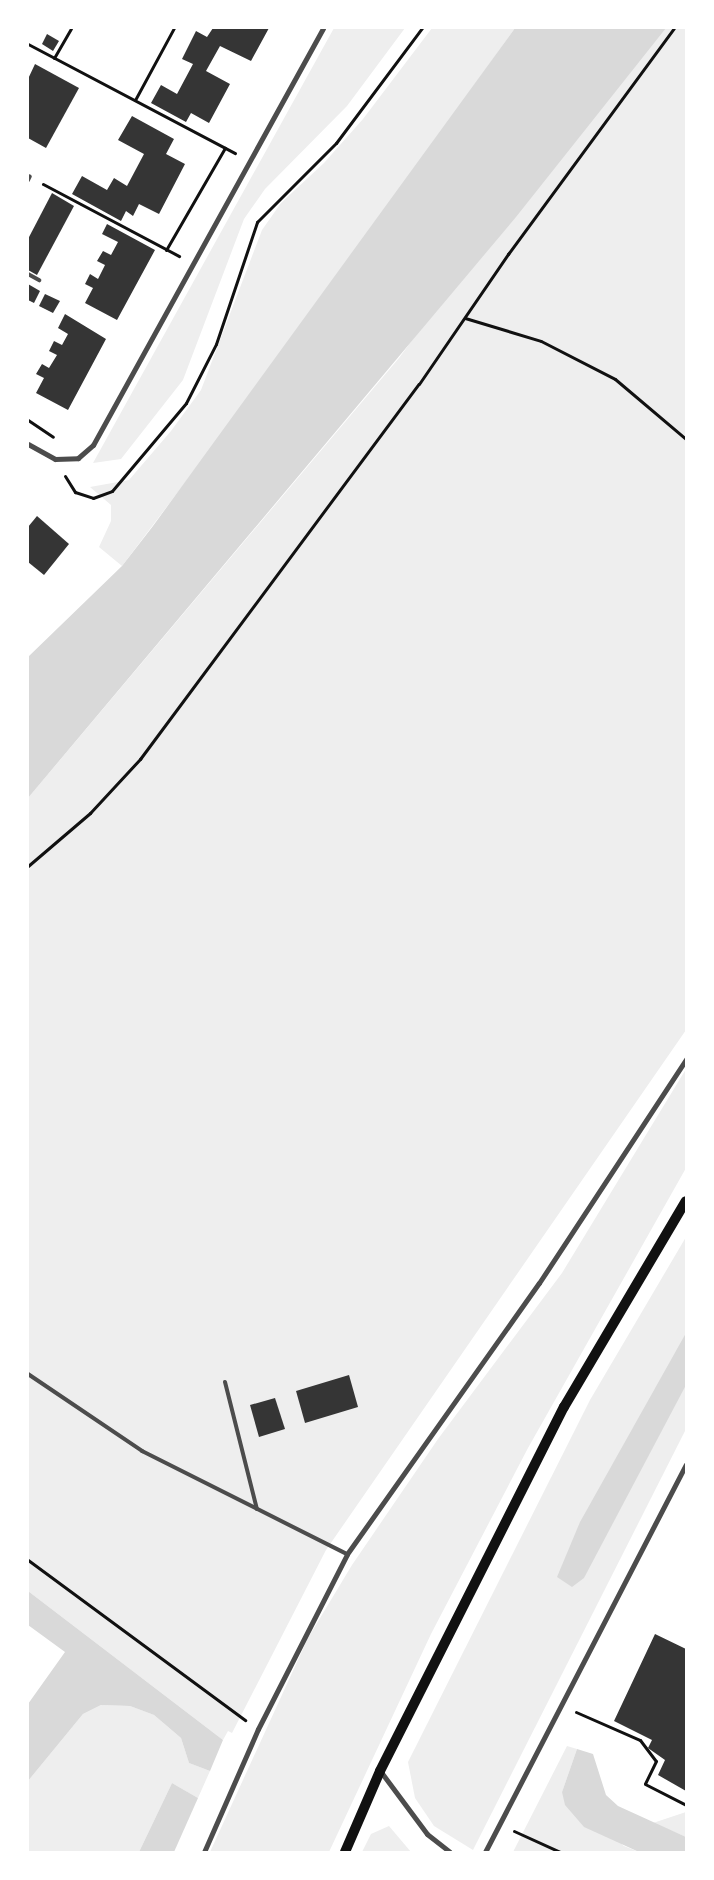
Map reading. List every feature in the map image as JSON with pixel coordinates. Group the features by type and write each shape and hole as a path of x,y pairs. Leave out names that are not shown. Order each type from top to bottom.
{"main road":[{"path":"345,1852 380,1771 564,1407 686,1201"}],"street":[{"path":"28,444 55,459 78,458 93,445 323,28"},
{"path":"204,1852 258,1729 347,1554 539,1283 686,1059"},
{"path":"485,1852 686,1465"},
{"path":"380,1771 427,1834 450,1852"}],"lane":[{"path":"28,274 39,280"},
{"path":"28,1374 142,1451 347,1554"},
{"path":"225,1382 258,1509"}],"path":[{"path":"54,58 71,28"},
{"path":"135,100 174,28"},
{"path":"55,459 75,492 92,498 112,491 186,403 216,344 257,222 336,143 422,28"},
{"path":"28,866 90,813 140,759 465,318 674,28"},
{"path":"28,44 250,161"},
{"path":"166,250 224,148"},
{"path":"29,178 193,264"},
{"path":"465,318 541,341 614,379 686,439"},
{"path":"28,1560 258,1729"},
{"path":"561,1705 640,1740 656,1761 645,1784 686,1805"},
{"path":"498,1824 560,1852"}],"shaded area":[{"path":"334,28 405,28 347,106 265,189 244,219 183,380 121,459 93,463"},
{"path":"432,28 515,28 282,354 122,566 99,547 111,521 111,505 90,487 129,480 171,431 201,390 262,230 281,203 324,163 363,119"},
{"path":"515,28 666,28 516,217 28,798 28,657 122,566 153,526"},
{"path":"644,28 686,28 686,1030 326,1550 232,1733 228,1731 223,1740 28,1591 28,798 399,358"},
{"path":"686,1069 686,1168 528,1448 431,1634 329,1852 210,1852 308,1638 352,1565 438,1439 562,1273"},
{"path":"686,1237 686,1429 473,1850 434,1826 415,1798 408,1762 590,1400"},
{"path":"686,1333 686,1385 584,1578 572,1587 557,1577 580,1522"},
{"path":"28,1591 223,1740 210,1771 189,1763 181,1738 154,1715 130,1706 101,1705 83,1714 28,1781 28,1704 65,1652 28,1625"},
{"path":"101,1705 130,1706 154,1715 181,1738 189,1763 210,1771 198,1798 172,1783 139,1852 28,1852 28,1781 83,1714"},
{"path":"567,1746 577,1749 562,1792 624,1846 639,1852 513,1852"},
{"path":"577,1749 593,1754 606,1795 618,1806 686,1837 686,1852 639,1852 584,1827 565,1805 562,1792"},
{"path":"172,1783 198,1798 174,1852 139,1852"},
{"path":"686,1812 686,1837 653,1823"},
{"path":"389,1826 411,1852 362,1852 371,1834"}],"building":[{"path":"213,28 269,28 251,61 220,46 206,71 230,84 209,123 191,113 186,122 151,103 161,85 177,94 193,64 182,59 196,31 207,37"},
{"path":"47,34 59,41 53,51 42,44"},
{"path":"35,64 79,88 46,148 28,138 28,79"},
{"path":"132,116 174,139 166,154 185,164 159,214 139,204 133,216 126,211 121,221 72,194 82,176 107,190 114,178 127,186 144,154 118,140"},
{"path":"52,193 74,206 37,275 28,270 28,239"},
{"path":"107,224 155,250 117,320 85,303 93,288 85,284 90,274 98,279 105,265 97,261 103,251 111,255 118,242 102,234"},
{"path":"28,284 40,291 34,303 28,300"},
{"path":"45,294 60,301 53,313 39,306"},
{"path":"65,314 106,339 68,410 36,393 44,378 36,374 42,364 49,368 57,355 49,351 54,341 62,345 68,334 58,328"},
{"path":"37,516 69,544 44,575 28,562 28,527"},
{"path":"349,1375 358,1407 305,1423 296,1391"},
{"path":"275,1398 285,1429 259,1437 250,1405"},
{"path":"655,1634 686,1649 686,1791 658,1775 665,1760 648,1748 652,1740 614,1721"}]}
